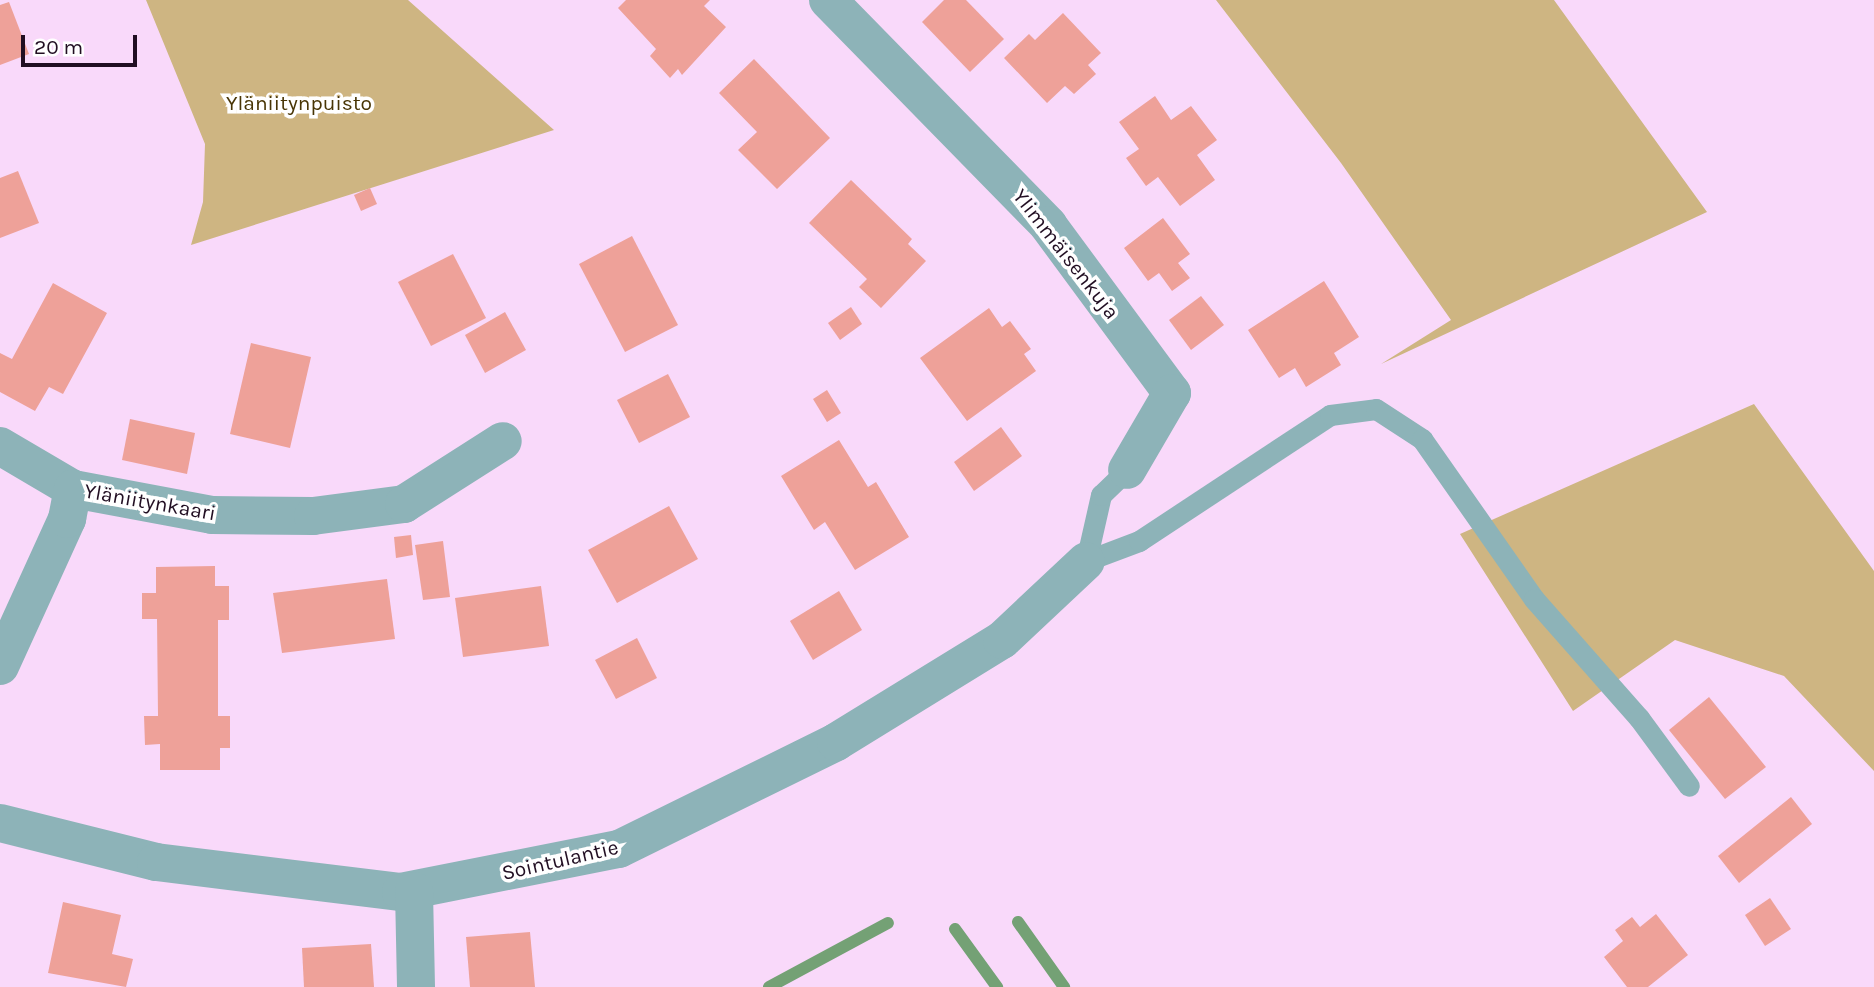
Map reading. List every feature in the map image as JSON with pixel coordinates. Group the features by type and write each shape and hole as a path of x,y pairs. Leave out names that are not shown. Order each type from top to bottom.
{"street":[{"name":"Ylimmäisenkuja","path":"828,0 1048,225 1172,393 1127,470"},
{"name":"Yläniitynkaari","path":"0,446 73,489 212,515 313,516 404,504 503,441"},
{"name":"Yläniitynkaari","path":"0,666 67,519 73,489"},
{"name":"Sointulantie","path":"0,824 156,862 414,891 619,849 836,742 1002,640 1087,561"},
{"path":"414,891 416,987"}],"lane":[{"path":"1087,561 1139,541 1330,415 1376,409 1422,439 1534,599 1639,718 1689,786"},
{"path":"1087,561 1101,495 1127,470"}],"green space":[{"name":"Yläniitynpuisto","path":"146,0 408,0 554,130 191,245 203,202 205,144"},
{"path":"1216,0 1554,0 1707,212 1381,364 1451,320 1341,163"},
{"path":"1754,404 1874,571 1874,771 1784,676 1675,640 1573,711 1460,534"}],"building":[{"path":"626,0 710,0 704,6 726,27 682,75 678,69 670,78 650,56 656,49 618,8"},
{"path":"944,0 966,0 1004,39 970,72 922,22"},
{"path":"9,2 29,54 0,65 0,5"},
{"path":"1063,13 1101,53 1088,65 1096,74 1074,94 1065,86 1047,103 1004,58 1029,34 1035,40"},
{"path":"754,59 830,138 777,189 738,150 757,132 719,93"},
{"path":"1155,96 1171,120 1191,106 1217,140 1197,155 1215,180 1180,206 1158,177 1146,186 1126,158 1139,149 1119,122"},
{"path":"18,171 39,223 0,238 0,178"},
{"path":"851,180 912,239 908,244 926,261 881,308 859,287 867,279 809,223"},
{"path":"370,188 377,204 361,211 354,195"},
{"path":"1163,218 1190,254 1178,263 1190,278 1172,291 1159,273 1148,281 1124,248"},
{"path":"632,236 678,325 625,352 579,264"},
{"path":"453,254 486,318 431,346 398,282"},
{"path":"1324,281 1359,337 1334,353 1341,365 1306,387 1295,368 1279,378 1248,330"},
{"path":"53,283 107,313 63,394 49,387 35,411 0,392 0,353 12,359"},
{"path":"1201,296 1224,325 1191,350 1169,320"},
{"path":"851,307 862,324 840,340 828,323"},
{"path":"989,308 1002,327 1010,321 1031,349 1024,354 1036,371 967,421 920,358"},
{"path":"505,312 526,350 485,373 465,335"},
{"path":"251,343 311,357 290,448 230,434"},
{"path":"668,374 690,417 639,443 617,400"},
{"path":"827,390 841,413 827,422 813,399"},
{"path":"130,419 195,433 187,474 122,460"},
{"path":"1001,427 1022,456 974,491 954,462"},
{"path":"839,440 868,487 876,482 909,537 855,570 825,522 814,530 781,476"},
{"path":"669,506 698,559 617,603 588,550"},
{"path":"411,535 413,555 396,558 394,537"},
{"path":"443,541 450,597 423,600 415,545"},
{"path":"215,566 215,586 229,586 229,620 218,620 218,716 230,716 230,748 220,748 220,770 160,770 160,744 145,745 144,716 158,716 157,619 142,619 142,593 156,593 156,567"},
{"path":"387,579 395,639 282,653 273,593"},
{"path":"541,586 549,646 463,657 455,598"},
{"path":"839,591 862,630 813,660 790,621"},
{"path":"637,638 657,678 616,699 595,660"},
{"path":"1709,697 1766,767 1725,799 1669,730"},
{"path":"1791,797 1812,824 1739,883 1718,856"},
{"path":"1770,898 1791,929 1765,946 1745,915"},
{"path":"63,902 121,915 112,954 133,959 126,987 48,973"},
{"path":"1656,914 1688,955 1648,987 1627,987 1604,957 1623,941 1615,930 1632,917 1640,927"},
{"path":"530,932 535,987 470,987 466,937"},
{"path":"371,944 374,987 304,987 302,948"}],"waterway":[{"path":"1018,922 1064,987"},
{"path":"769,987 888,923"},
{"path":"955,929 997,987"}]}
